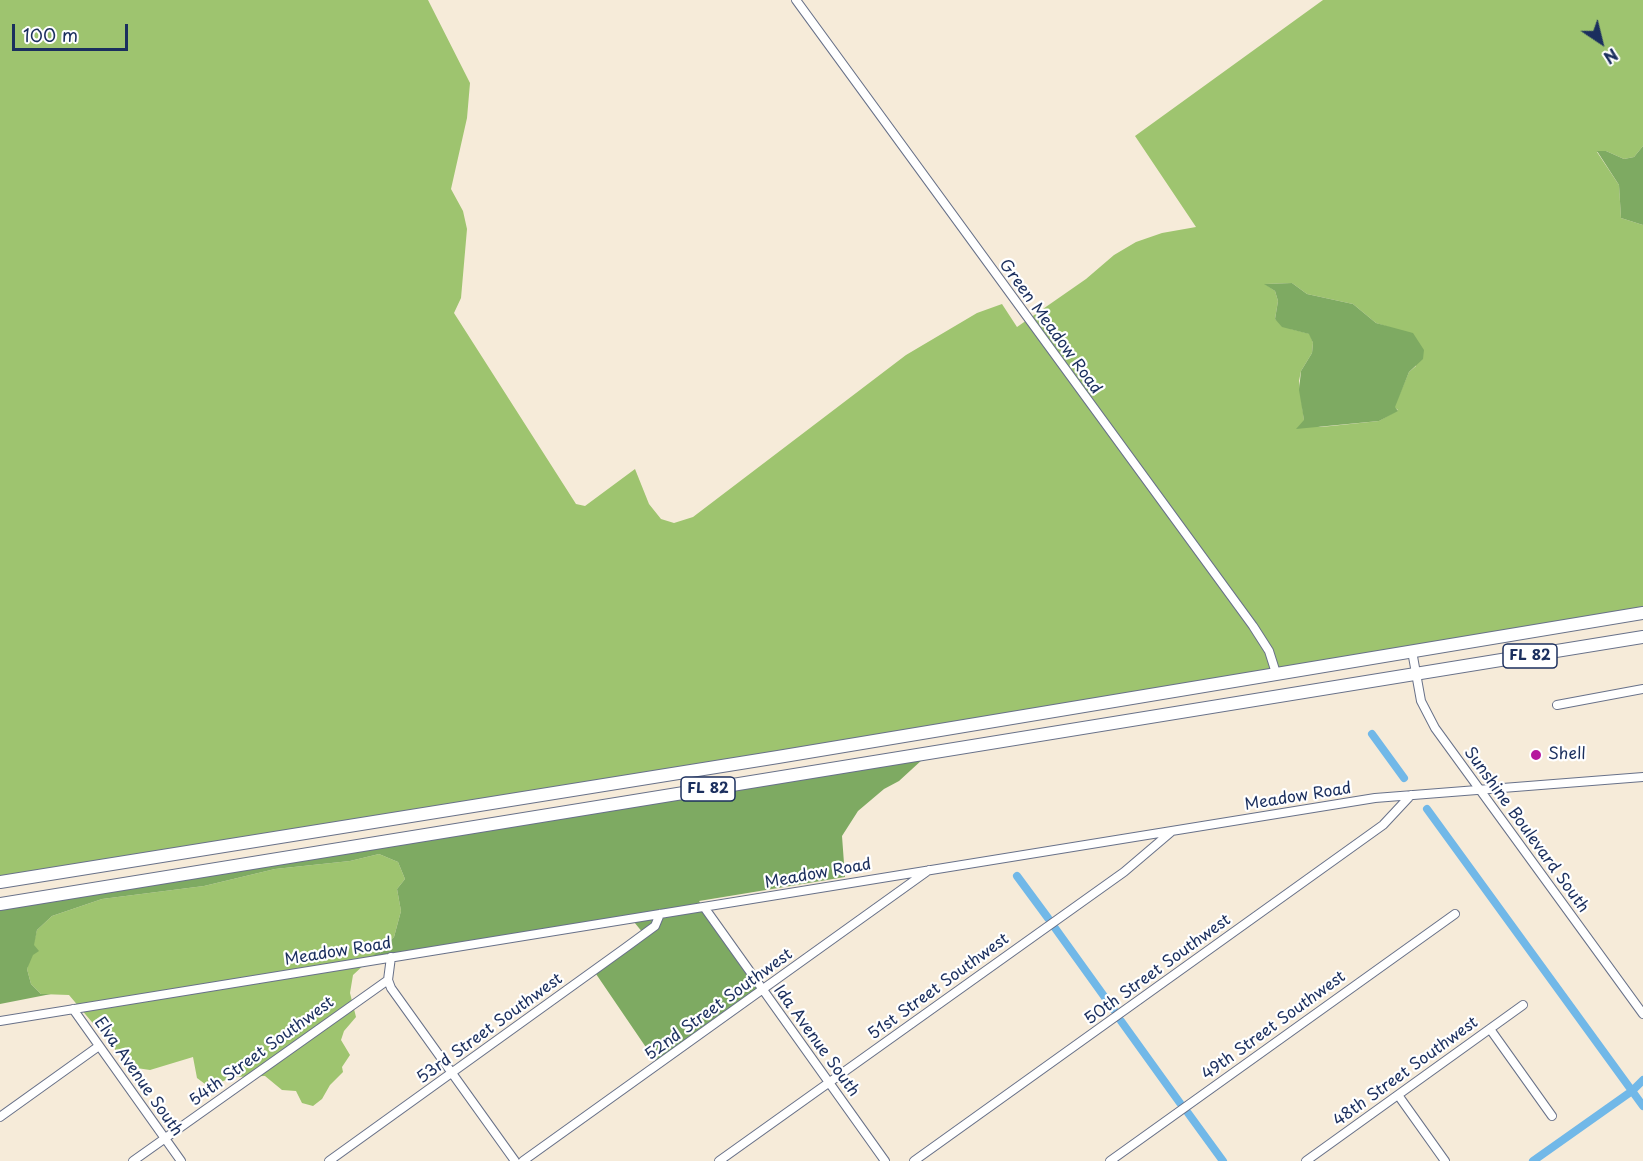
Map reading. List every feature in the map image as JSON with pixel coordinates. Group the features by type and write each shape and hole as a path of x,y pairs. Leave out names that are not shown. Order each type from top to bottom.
{"highway":[{"name":"FL 82","path":"0,882 778,757 1643,613"},
{"name":"FL 82","path":"0,904 1643,637"},
{"path":"339,826 343,849"}],"street":[{"name":"Green Meadow Road","path":"796,0 1253,626 1269,651 1276,673"},
{"name":"Sunshine Boulevard South","path":"1412,651 1421,701 1430,719 1643,1014"},
{"path":"1557,705 1643,689"},
{"name":"Meadow Road","path":"0,1021 1375,798 1643,777"},
{"name":"50th Street Southwest","path":"914,1161 1383,825 1411,795"},
{"name":"51st Street Southwest","path":"719,1161 1124,872 1172,831"},
{"name":"52nd Street Southwest","path":"523,1161 930,870"},
{"name":"Ida Avenue South","path":"704,907 885,1161"},
{"name":"53rd Street Southwest","path":"329,1161 655,926 660,914"},
{"name":"49th Street Southwest","path":"1110,1161 1455,914"},
{"path":"391,957 388,980 391,988 515,1161"},
{"name":"54th Street Southwest","path":"134,1161 388,980"},
{"name":"48th Street Southwest","path":"1306,1161 1523,1005"},
{"name":"Elva Avenue South","path":"73,1009 181,1161"},
{"path":"1490,1029 1552,1116"},
{"path":"0,1117 99,1046"},
{"path":"1398,1095 1445,1161"}],"green space":[{"path":"0,0 428,0 470,83 467,118 451,189 463,211 467,229 461,298 454,313 576,504 585,506 635,469 649,504 661,519 674,523 693,517 906,355 977,313 1002,304 1017,327 1086,279 1114,255 1136,242 1162,233 1196,227 1135,136 1323,0 1643,0 1643,146 1634,157 1624,159 1606,151 1597,152 1619,185 1621,218 1643,225 1643,608 777,753 0,878","holes":["1292,283 1307,294 1353,304 1376,323 1404,332 1416,366 1409,372 1394,407 1398,410 1379,421 1320,427 1304,420 1299,381 1301,371 1312,353 1313,343 1310,334 1291,329 1275,319 1278,301 1275,291 1265,284"]},
{"path":"1643,146 1643,225 1621,218 1619,185 1597,151 1606,151 1624,159 1634,157"},
{"path":"1292,283 1307,294 1353,304 1376,323 1413,333 1424,350 1423,359 1409,372 1395,407 1398,411 1379,421 1296,429 1304,420 1299,390 1301,371 1312,353 1313,343 1309,334 1282,327 1275,319 1278,301 1275,291 1264,284"},
{"path":"923,759 899,781 884,789 858,811 842,836 845,877 699,901 761,991 658,1065 594,971 643,933 630,917 366,962 394,937 401,911 397,889 405,879 398,862 379,854 350,861 275,869 204,886 102,899 52,916 37,930 34,945 39,951 33,955 27,969 31,984 41,994 51,994 0,1004 0,909"},
{"path":"379,854 398,862 405,879 397,889 401,911 394,937 353,975 350,993 356,1017 344,1031 341,1040 350,1055 342,1067 343,1072 330,1085 322,1099 313,1106 302,1103 296,1091 282,1090 265,1076 233,1077 209,1087 197,1078 193,1057 150,1070 130,1067 69,995 41,994 31,984 27,969 37,930 52,916 102,899 204,886 275,869 350,861"}],"waterway":[{"path":"1372,734 1404,778"},
{"path":"1427,809 1643,1106"},
{"path":"1017,876 1048,918"},
{"path":"1055,928 1114,1010"},
{"path":"1121,1021 1180,1103"},
{"path":"1533,1161 1632,1091 1643,1080"},
{"path":"1188,1113 1223,1161"}],"place":[{"name":"Shell","path":"1536,755"}]}
